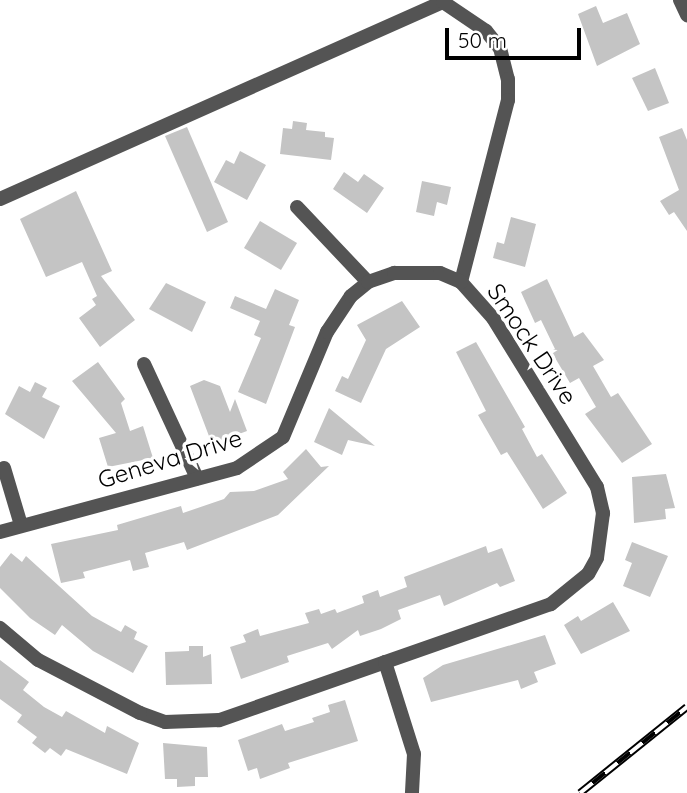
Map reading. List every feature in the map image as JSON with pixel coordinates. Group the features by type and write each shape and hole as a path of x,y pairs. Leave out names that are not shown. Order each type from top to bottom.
{"street":[{"path":"680,0 687,15"},
{"name":"Smock Drive","path":"0,198 443,2 485,31 499,48 508,79 508,100 461,282 493,318 597,487 603,513 599,547 588,574 551,604 219,720 165,722 72,680 0,628"},
{"path":"297,207 368,282 418,270 461,282"},
{"name":"Geneva Drive","path":"0,532 237,468 283,437 338,311 368,282"},
{"path":"144,364 197,478"},
{"path":"4,468 21,525"},
{"path":"385,662 414,754 412,793"}],"building":[{"path":"596,6 603,23 627,13 640,44 597,66 578,14"},
{"path":"655,68 669,103 648,111 632,78"},
{"path":"293,121 307,123 306,130 325,132 325,137 334,138 331,160 280,154 283,128 292,129"},
{"path":"187,127 228,222 207,232 165,136"},
{"path":"682,128 687,140 687,231 674,212 669,215 660,201 679,190 659,137"},
{"path":"240,151 266,165 247,200 214,182 226,160 234,164"},
{"path":"344,172 358,182 364,174 384,188 367,213 333,189"},
{"path":"422,181 451,187 447,205 437,202 434,216 416,212"},
{"path":"76,191 112,271 101,276 135,320 100,347 79,318 96,305 92,299 97,296 82,262 46,277 20,219"},
{"path":"511,217 536,224 525,267 493,258 497,242 504,244"},
{"path":"260,221 297,243 281,270 244,248"},
{"path":"547,279 574,337 583,332 604,360 593,366 611,397 618,393 652,444 622,463 585,414 596,407 579,378 570,383 551,351 555,349 541,320 535,323 521,292"},
{"path":"166,283 206,302 192,332 149,309"},
{"path":"275,289 299,300 289,325 295,327 266,404 238,392 261,338 254,335 260,321 230,308 235,296 266,309"},
{"path":"402,301 420,327 386,349 361,403 335,391 342,376 348,379 366,340 357,325"},
{"path":"476,342 525,427 522,429 537,457 542,454 567,493 543,509 507,452 501,455 478,415 486,411 456,352"},
{"path":"98,362 125,399 121,403 130,431 143,426 153,458 108,467 99,438 116,433 72,381"},
{"path":"204,380 220,386 230,412 235,399 247,431 212,444 190,386"},
{"path":"35,382 47,388 42,397 60,406 44,439 5,414 19,386 30,392"},
{"path":"329,408 375,446 348,440 342,455 314,442"},
{"path":"306,449 321,467 329,466 278,515 187,550 184,542 145,553 149,567 133,571 130,560 83,572 85,578 61,583 51,544 118,530 117,525 181,506 183,513 224,499 230,492 254,491 288,479 283,472"},
{"path":"666,474 675,508 665,509 666,519 634,523 632,477"},
{"path":"632,542 668,556 650,597 623,586 632,563 625,560"},
{"path":"486,546 488,553 502,548 515,581 500,587 497,583 444,606 440,595 398,610 401,619 381,629 360,636 358,630 332,649 328,643 287,656 289,662 241,679 230,647 246,642 243,635 258,629 260,636 309,623 305,613 319,609 321,614 335,609 337,613 364,603 362,596 378,590 380,597 407,587 404,577"},
{"path":"11,553 22,562 26,556 92,616 121,632 125,625 137,632 134,639 148,646 133,673 93,651 62,625 55,635 30,618 0,588 0,567"},
{"path":"613,602 630,631 581,654 564,625 578,616 581,621"},
{"path":"545,635 556,664 534,672 538,682 521,689 518,680 431,702 423,678 443,665"},
{"path":"189,646 203,646 203,657 211,654 212,684 166,685 165,652 189,651"},
{"path":"0,660 29,682 23,690 44,707 62,717 66,711 105,733 107,726 139,743 127,774 66,749 61,756 50,748 45,753 32,743 37,737 17,722 22,715 0,699"},
{"path":"345,700 358,741 288,763 290,768 260,779 257,768 248,771 238,740 282,724 285,731 314,722 312,718 330,712 328,705"},
{"path":"163,743 207,747 208,777 195,777 195,786 177,787 177,779 165,779"}],"railway":[{"path":"580,793 687,707"}]}
